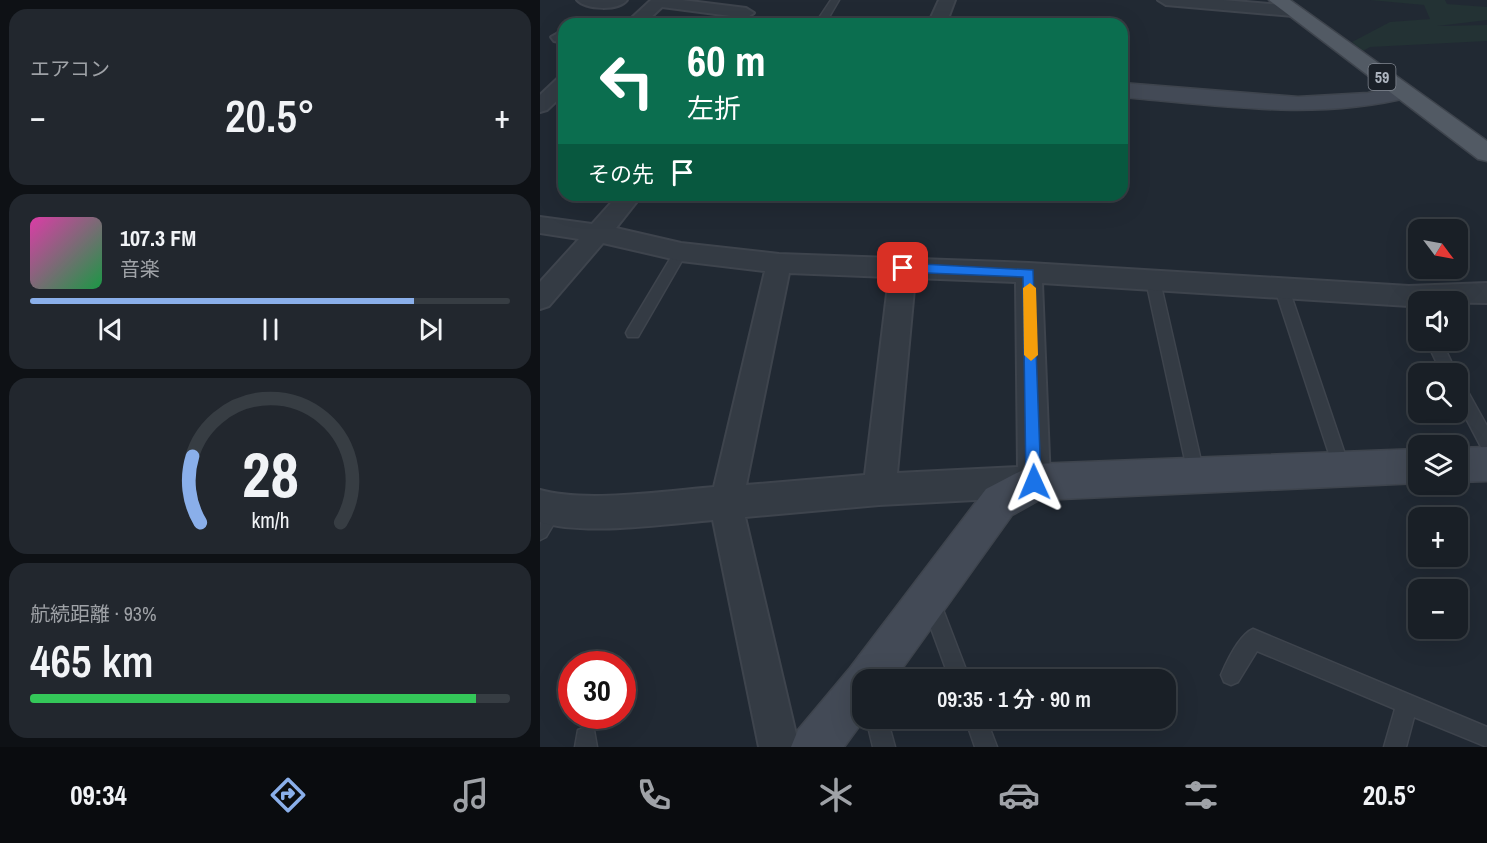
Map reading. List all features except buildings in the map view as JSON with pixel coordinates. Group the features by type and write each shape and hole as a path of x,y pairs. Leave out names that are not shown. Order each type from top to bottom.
{"main road":[{"name":"59","path":"1285,5 1487,153"}],"street":[{"path":"585,0 616,3 619,0"},
{"path":"940,18 948,0"},
{"path":"1166,0 1285,5"},
{"path":"641,18 658,2 714,4 746,13"},
{"path":"540,106 558,89"},
{"path":"1128,90 1307,104 1382,97 1402,92"},
{"path":"540,299 626,201"},
{"path":"540,225 598,233 681,252 779,263 1029,273 1282,289 1408,304"},
{"path":"779,263 726,504 779,747"},
{"path":"879,489 903,268"},
{"path":"1029,273 1034,482"},
{"path":"1468,296 1487,293"},
{"path":"1468,465 1487,464"},
{"path":"544,515 726,504 879,489 1408,466"},
{"path":"875,669 999,502 1034,482"},
{"path":"815,747 852,698"}],"lane":[{"path":"824,18 835,0"},
{"path":"633,333 681,252"},
{"path":"1153,281 1196,474"},
{"path":"1282,289 1342,468"},
{"path":"1468,407 1487,442"},
{"path":"929,598 956,669"},
{"path":"1231,675 1253,639 1487,738"},
{"path":"1395,747 1407,704"},
{"path":"879,729 884,747"},
{"path":"979,729 986,747"}],"shaded area":[{"path":"1370,0 1445,0 1447,4 1487,7 1487,20 1437,26 1487,25 1487,41 1370,47 1363,51 1352,42 1390,22 1430,19 1424,5"}],"slow traffic":[{"path":"1030,288 1031,355"}],"route":[{"path":"903,268 1029,273 1034,482"}]}
